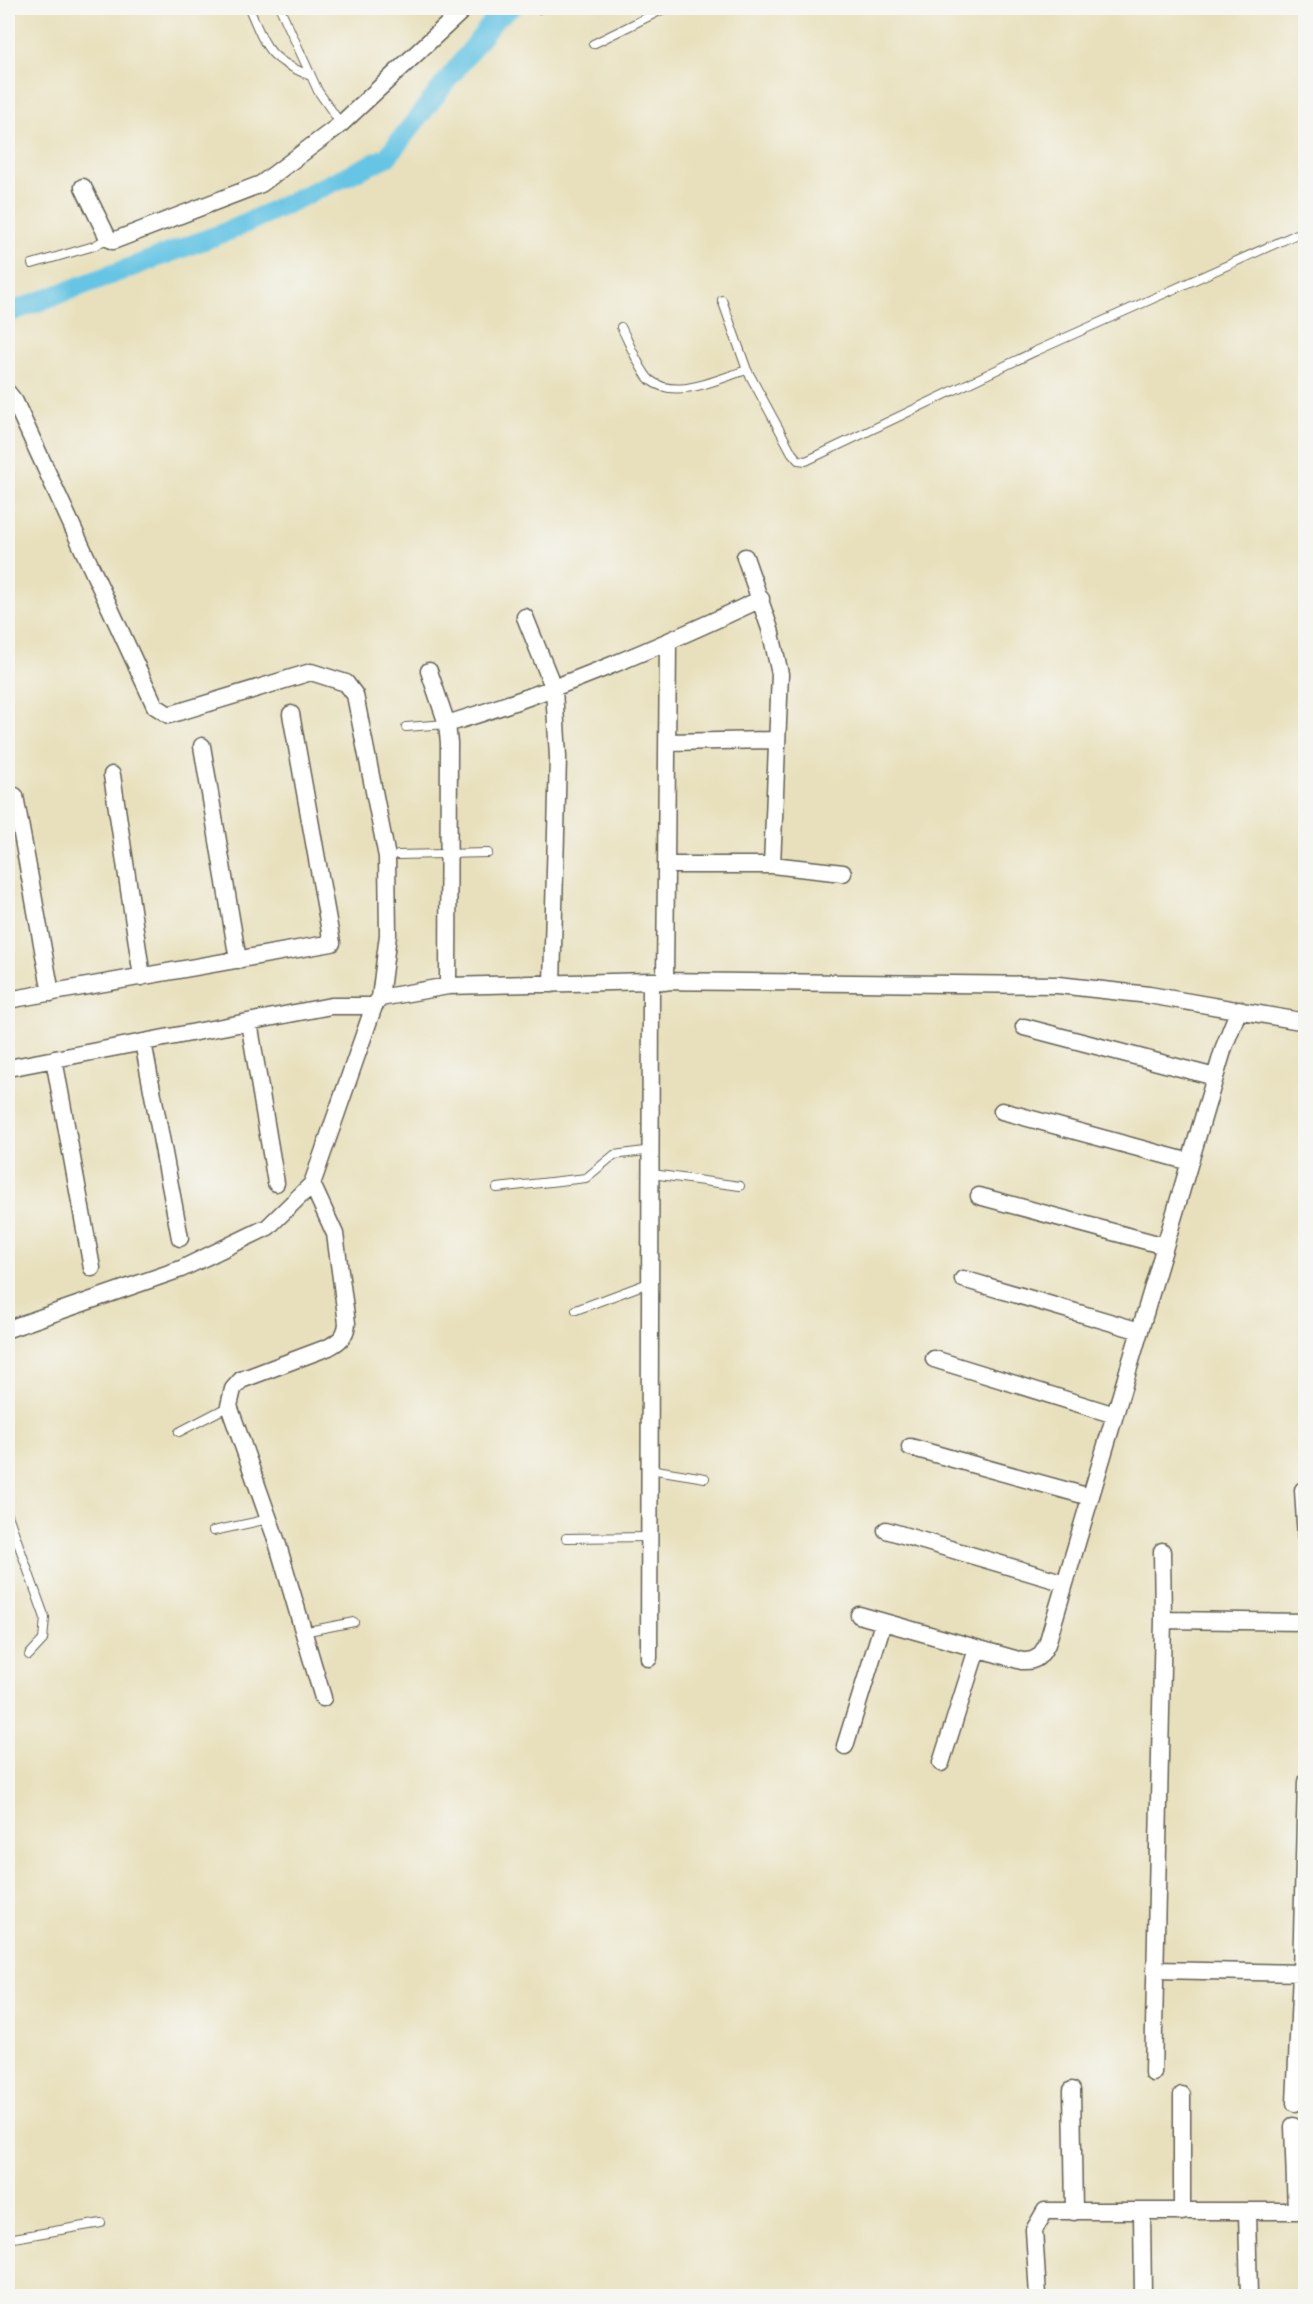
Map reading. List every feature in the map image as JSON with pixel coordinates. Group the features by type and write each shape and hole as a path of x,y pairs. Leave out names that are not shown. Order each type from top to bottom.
{"street":[{"path":"83,187 108,238 113,241 261,184 341,124 465,8"},
{"path":"8,393 15,402 155,706 161,712 169,715 311,672 346,683 355,695 387,857 388,935 377,1002 312,1184 295,1203 268,1227 182,1269 8,1329"},
{"path":"745,557 760,599 780,674 772,865"},
{"path":"447,724 554,689 668,642 760,599"},
{"path":"525,617 554,689 558,757 552,984"},
{"path":"649,1658 651,1174 658,981 668,865 668,642"},
{"path":"429,671 447,724 448,986"},
{"path":"8,1000 332,943 291,714"},
{"path":"668,742 777,740"},
{"path":"202,746 238,960"},
{"path":"112,775 142,976"},
{"path":"15,796 13,818 51,993"},
{"path":"668,865 772,865 843,873"},
{"path":"8,1068 331,1006 377,1002 448,986 658,981 1058,985 1126,992 1305,1022"},
{"path":"859,1615 1022,1661 1036,1659 1047,1644 1215,1077 1239,1010"},
{"path":"249,1022 276,1184"},
{"path":"1024,1027 1215,1077"},
{"path":"143,1042 180,1238"},
{"path":"54,1059 92,1268"},
{"path":"1002,1112 1190,1162"},
{"path":"312,1184 335,1234 347,1323 345,1334 342,1340 329,1347 241,1380 233,1389 229,1406 269,1519 323,1698"},
{"path":"979,1196 1165,1246"},
{"path":"963,1279 1140,1331"},
{"path":"934,1359 1115,1415"},
{"path":"910,1448 1090,1497"},
{"path":"1303,1490 1305,1538"},
{"path":"886,1530 1065,1583"},
{"path":"1153,2073 1162,1620 1161,1551"},
{"path":"1162,1620 1305,1622"},
{"path":"845,1746 883,1623"},
{"path":"941,1763 977,1649"},
{"path":"1295,2103 1303,1973 1305,1782"},
{"path":"1155,1970 1303,1973"},
{"path":"1072,2090 1074,2212"},
{"path":"1182,2095 1182,2212"},
{"path":"1038,2296 1034,2230 1038,2219 1045,2211 1301,2211 1293,2126"},
{"path":"1142,2212 1143,2296"},
{"path":"1247,2212 1249,2296"}],"lane":[{"path":"249,8 266,46 282,64 311,76"},
{"path":"280,8 318,91 341,124"},
{"path":"593,44 666,8"},
{"path":"722,300 747,369 792,453 798,460 806,461 1036,351 1305,230"},
{"path":"32,264 94,246 108,238"},
{"path":"621,327 649,379 662,387 676,390 747,369"},
{"path":"406,727 447,724"},
{"path":"398,855 448,852 489,853"},
{"path":"497,1188 586,1178 614,1155 652,1150"},
{"path":"651,1174 740,1186"},
{"path":"576,1310 651,1282"},
{"path":"179,1432 229,1406"},
{"path":"651,1469 705,1478"},
{"path":"8,1515 45,1618 43,1640 29,1655"},
{"path":"213,1531 269,1519"},
{"path":"566,1538 650,1537"},
{"path":"303,1632 354,1622"},
{"path":"8,2239 101,2223"}],"waterway":[{"path":"8,313 231,230 387,157 496,18 511,8"}]}
